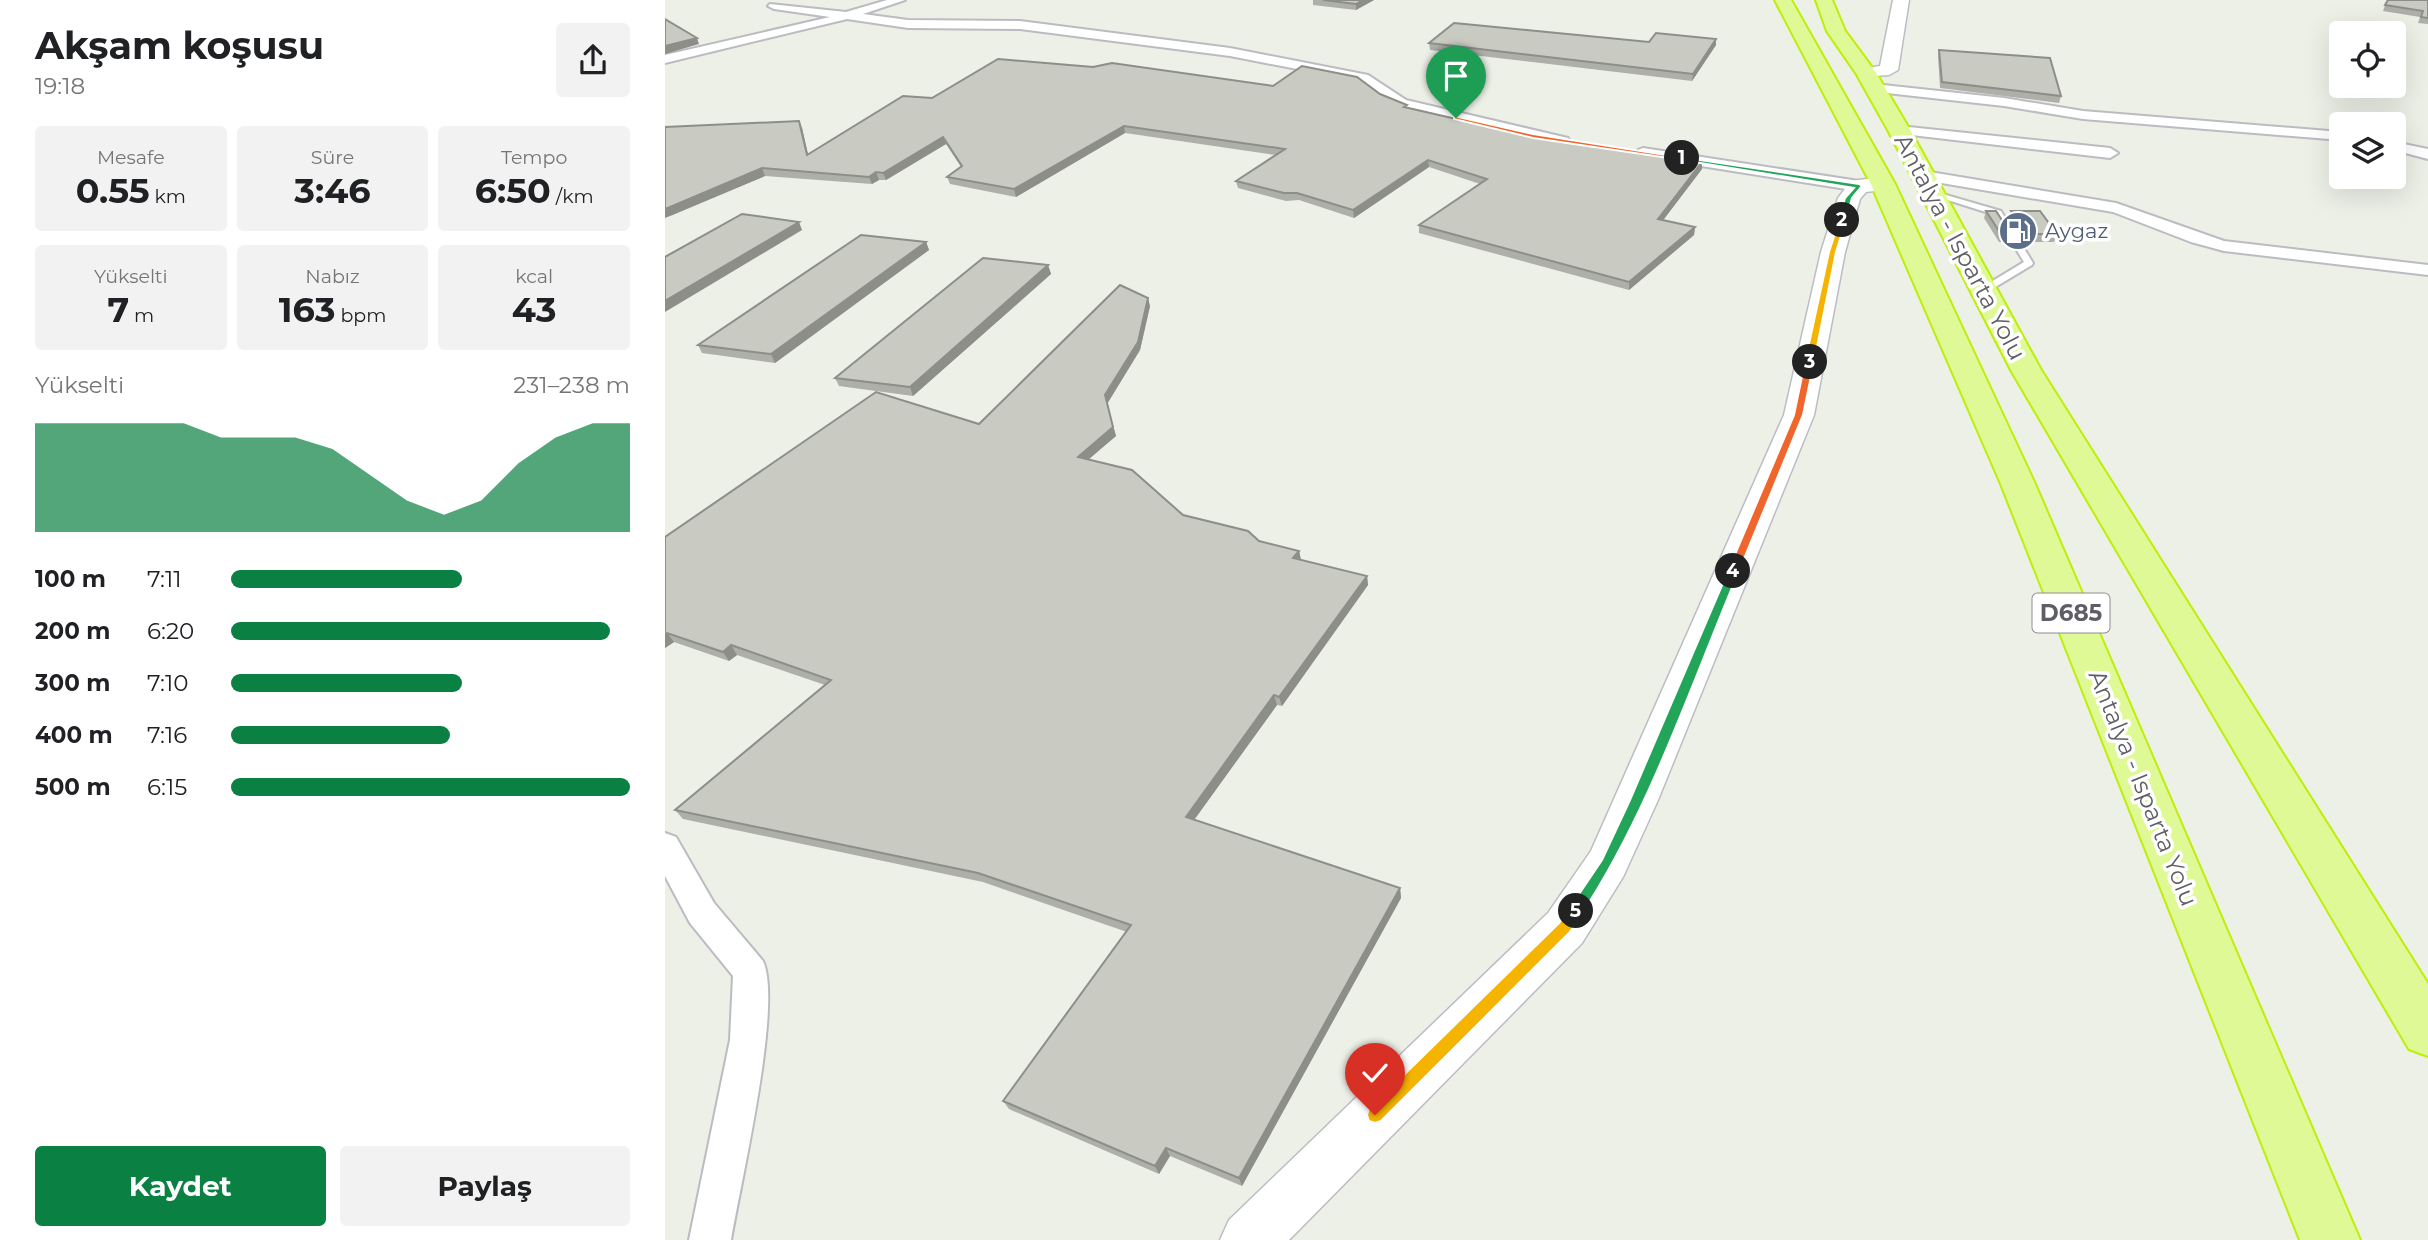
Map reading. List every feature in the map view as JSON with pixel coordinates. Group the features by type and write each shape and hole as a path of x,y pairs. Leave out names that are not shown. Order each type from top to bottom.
{"highway":[{"name":"Antalya - Isparta Yolu","path":"1783,0 2018,484 2330,1240"},
{"name":"Antalya - Isparta Yolu","path":"1824,0 1836,31 1870,81 1899,131 2026,370 2428,1031"}],"street":[{"path":"665,59 844,17 899,0"},
{"path":"1870,81 1889,70 1901,0"},
{"path":"773,6 908,24 1020,25 1230,52 1363,78 1401,103 1533,136 1580,144"},
{"path":"1870,81 2083,115 2329,135"},
{"path":"1899,131 2110,153"},
{"path":"2406,149 2428,154"},
{"path":"1633,152 1871,185"},
{"path":"1928,184 2116,208 2203,242 2224,246 2428,270"},
{"path":"1249,1240 1565,928 1607,864 1637,800 1799,415 1832,252 1849,198 1871,185"},
{"path":"665,846 702,913 751,972 748,1040 710,1240"}],"lane":[{"path":"1928,184 1997,213 2029,263 1984,290"}],"building":[{"path":"1323,0 1363,0 1356,4"},
{"path":"2388,0 2428,0 2428,18 2421,17 2423,11 2385,5"},
{"path":"665,19 697,38 665,46"},
{"path":"1454,23 1649,42 1656,33 1716,39 1693,74 1429,43"},
{"path":"1939,50 2050,58 2061,96 1942,82"},
{"path":"998,59 1093,67 1112,63 1273,86 1302,66 1357,77 1380,94 1407,105 1404,107 1526,135 1702,162 1658,219 1695,227 1629,282 1419,225 1487,179 1428,160 1353,210 1297,193 1284,193 1236,181 1285,149 1124,126 1014,189 947,177 962,166 943,137 883,173 876,172 869,177 762,168 665,209 665,127 799,121 807,155 903,96 932,98"},
{"path":"1986,211 1996,211 2011,234 2001,234"},
{"path":"2011,211 2040,211 2057,234 2026,234"},
{"path":"742,214 799,222 665,301 665,257"},
{"path":"861,235 926,242 771,354 698,345"},
{"path":"983,258 1048,265 910,387 835,378"},
{"path":"1120,285 1148,298 1138,342 1105,395 1113,427 1078,457 1132,470 1183,515 1248,531 1259,541 1299,551 1293,558 1367,576 1279,697 1274,695 1186,817 1400,888 1239,1178 1166,1148 1155,1166 1003,1101 1131,925 978,873 675,810 831,680 731,645 723,652 665,634 665,537 876,392 979,424"}],"place":[{"name":"Aygaz","path":"2018,231"}],"route":[{"path":"1375,1115 1565,928 1607,864 1637,800 1799,415 1832,252 1849,198 1859,186 1580,144 1456,118"}]}
